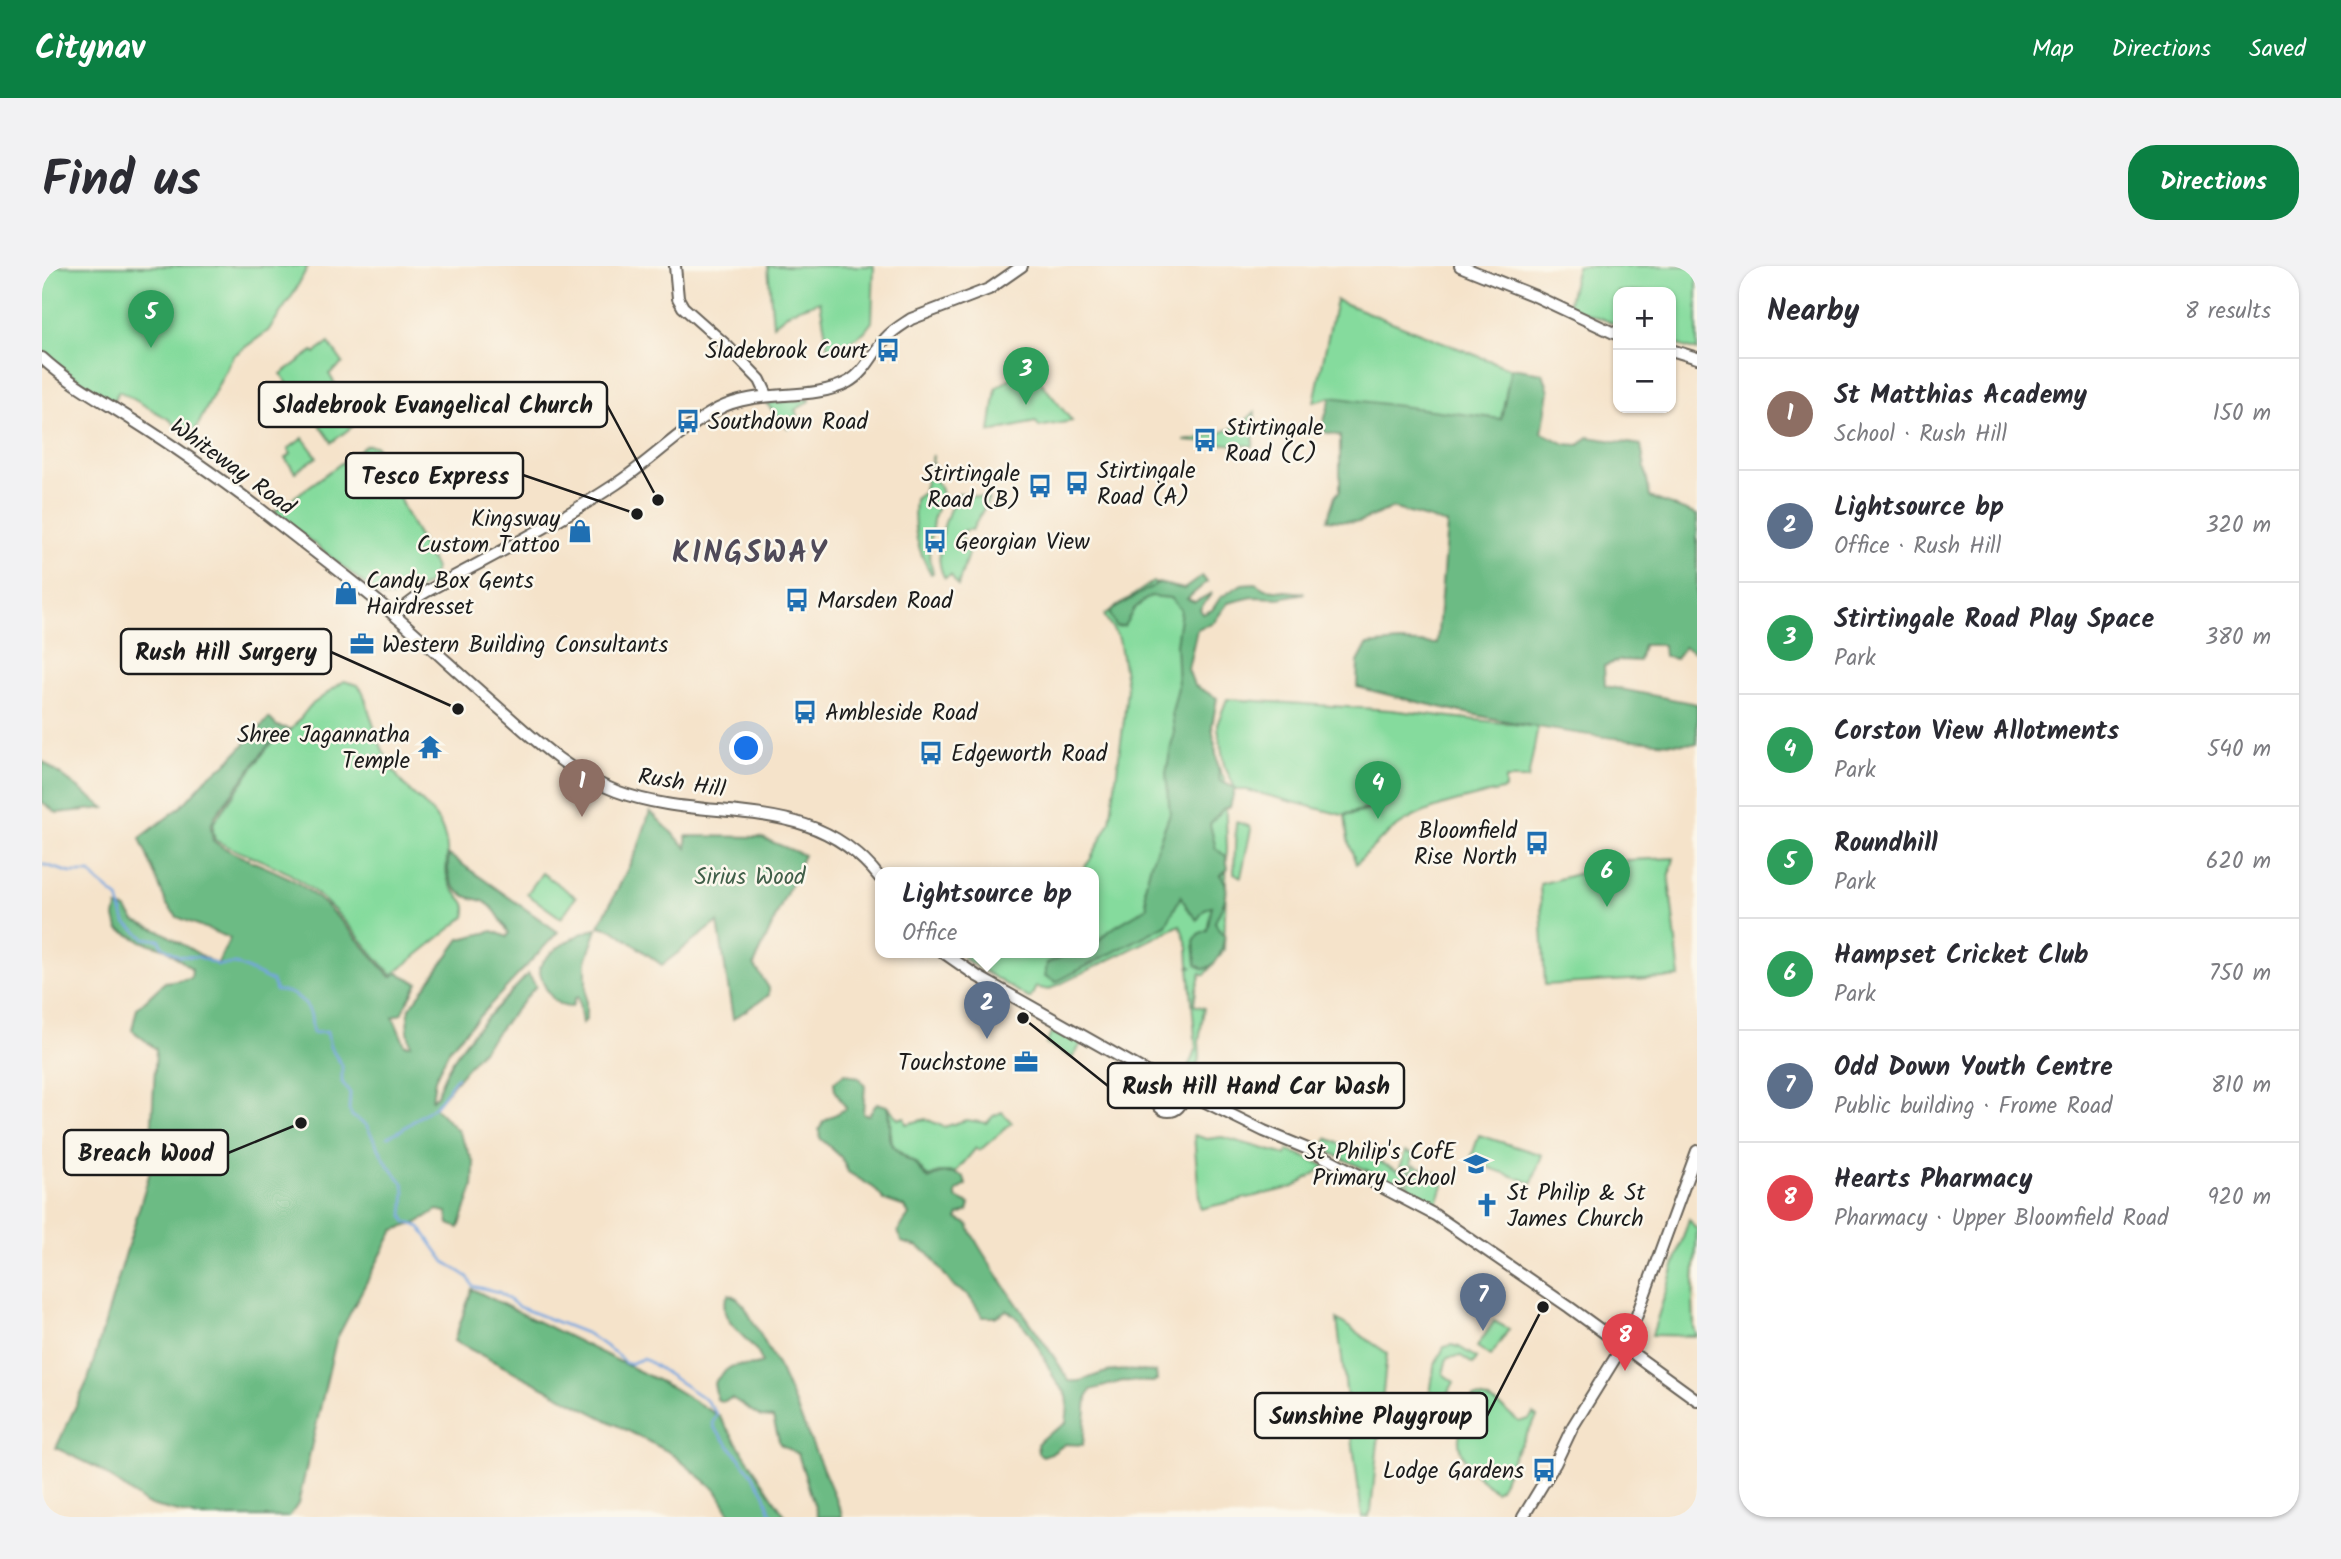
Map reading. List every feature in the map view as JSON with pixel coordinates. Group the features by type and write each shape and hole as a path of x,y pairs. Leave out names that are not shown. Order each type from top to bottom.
{"street":[{"path":"675,266 678,298 683,307 760,380 766,396"},
{"path":"394,615 422,594 615,485 692,425 719,408 744,399 832,388 848,382 899,326 989,289 1022,266"},
{"path":"1460,266 1535,296 1613,333"},
{"path":"1676,352 1697,358"},
{"name":"Whiteway Road","path":"42,358 65,378 182,452 394,615"},
{"name":"Rush Hill","path":"394,615 536,741 592,780 655,803 776,816 810,825 852,850 875,873"},
{"path":"952,958 1000,990 1121,1056 1158,1080 1315,1152 1436,1214 1697,1400"},
{"path":"1121,1056 1135,1068 1156,1096"},
{"path":"1173,1086 1180,1092 1182,1100 1177,1108 1168,1111 1157,1105 1156,1096 1159,1089 1173,1086"},
{"path":"1182,1100 1213,1106"},
{"path":"1523,1517 1555,1464 1573,1426 1623,1346 1643,1301 1697,1151"}],"green space":[{"path":"42,266 308,266 294,293 268,331 233,356 196,429 183,433 170,420 119,391 113,402 60,367 42,350"},
{"path":"768,266 874,266 872,322 864,332 843,346 828,349 820,301 791,311 773,325"},
{"path":"1577,266 1697,266 1697,351 1676,345 1676,287 1613,287 1613,323 1568,306"},
{"path":"1336,300 1516,371 1502,443 1331,397 1314,402"},
{"path":"329,343 343,363 329,374 345,400 314,423 281,374"},
{"path":"1028,366 1072,421 1039,427 1036,422 990,432 996,388"},
{"path":"1511,368 1543,373 1549,391 1542,433 1565,444 1579,445 1588,437 1641,445 1650,497 1697,515 1697,653 1684,647 1676,659 1664,656 1663,645 1643,645 1639,661 1621,660 1604,666 1605,686 1697,704 1697,744 1611,738 1526,725 1357,687 1358,662 1367,645 1399,642 1437,644 1447,524 1392,508 1359,522 1327,520 1335,496 1340,491 1340,436 1321,431 1331,397 1501,419"},
{"path":"810,399 795,410 800,423 788,428 766,403"},
{"path":"340,407 353,426 332,442 319,424"},
{"path":"1255,412 1253,446 1184,441 1231,428"},
{"path":"303,438 317,457 295,472 285,458 291,454 288,449"},
{"path":"366,445 376,446 405,511 435,568 432,581 408,596 381,597 274,512"},
{"path":"933,455 931,476 940,487 942,495 933,520 929,555 931,574 917,538 914,510 915,499 923,493"},
{"path":"959,493 989,499 972,530 965,530 961,536 970,547 958,586 951,575 945,578 939,559 945,523"},
{"path":"1202,576 1207,582 1187,599 1195,602 1212,593 1200,609 1203,614 1212,610 1220,598 1242,584 1255,583 1265,589 1305,593 1279,598 1253,597 1228,603 1214,622 1197,629 1188,669 1194,685 1217,698 1212,726 1220,781 1235,788 1230,807 1223,809 1210,824 1216,849 1226,856 1228,869 1220,875 1224,880 1226,892 1215,922 1225,935 1221,951 1214,964 1209,967 1204,969 1196,965 1194,941 1198,934 1207,930 1212,906 1205,909 1197,920 1181,896 1166,925 1056,982 1045,976 1047,963 1058,958 1099,958 1100,939 1147,907 1145,887 1170,813 1166,773 1174,731 1172,712 1178,687 1176,644 1181,610 1170,598 1150,596 1134,609 1124,626 1116,627 1109,612 1158,583 1184,589"},
{"path":"1153,582 1188,602 1187,669 1210,726 1217,764 1225,781 1227,848 1224,950 1205,975 1201,973 1196,990 1194,1005 1204,1008 1199,1042 1200,1057 1188,1086 1180,1083 1196,1050 1189,966 1193,968 1189,965 1188,947 1180,925 1048,990 1036,987 1030,999 963,958 1099,958 1099,867 1085,867 1110,822 1127,687 1119,639 1104,615"},
{"path":"344,681 358,685 363,692 378,738 393,770 440,824 447,847 447,878 466,907 465,917 392,975 345,922 307,886 284,871 215,840 213,830 214,822 268,747 274,741 283,740 310,706"},
{"path":"1227,699 1390,710 1538,727 1528,779 1505,779 1505,789 1454,802 1418,815 1392,830 1356,864 1348,840 1345,816 1391,805 1392,802 1342,815 1247,790 1236,790 1224,765 1218,728"},
{"path":"269,718 277,726 289,729 283,739 273,739 215,816 211,826 213,841 304,888 344,924 391,977 398,973 418,983 401,1014 393,1017 405,1045 411,1045 408,1026 410,1008 460,939 493,931 507,937 509,933 489,905 462,894 453,885 448,868 449,855 558,932 450,1048 435,1079 432,1099 437,1096 443,1079 462,1046 528,974 536,986 434,1107 458,1131 474,1163 473,1187 459,1228 449,1224 447,1212 437,1210 417,1223 394,1230 336,1340 298,1504 289,1517 199,1517 146,1504 96,1467 56,1448 88,1380 149,1175 156,1049 132,1030 137,1008 165,982 191,978 192,969 166,949 141,941 118,929 115,917 117,907 126,909 135,921 162,932 217,965 230,938 177,917 167,905 140,838 182,806"},
{"path":"42,761 105,808 57,813 42,802"},
{"name":"Sirius Wood","path":"650,811 687,848 686,836 760,837 804,855 754,965 769,988 769,995 733,1019 718,922 662,965 614,930 599,926 638,848"},
{"path":"1236,822 1251,829 1241,877 1234,873"},
{"path":"1674,858 1669,879 1680,977 1545,985 1540,884 1628,860"},
{"path":"542,873 576,897 561,918 527,894"},
{"path":"597,929 586,961 586,1020 582,1024 578,997 572,1007 559,1004 546,988 539,968 549,955 564,943"},
{"path":"1054,1028 1082,1042 1073,1058 1046,1044"},
{"path":"845,1073 859,1078 865,1085 863,1114 869,1115 877,1103 887,1106 891,1143 926,1177 929,1179 946,1173 964,1177 966,1185 956,1192 956,1198 970,1204 968,1211 957,1219 968,1224 984,1254 1069,1381 1082,1381 1111,1371 1156,1372 1157,1381 1123,1381 1091,1390 1087,1397 1083,1445 1065,1444 1043,1456 1038,1453 1037,1444 1066,1423 1068,1402 1066,1394 1055,1380 1029,1332 1007,1310 995,1317 983,1317 968,1295 953,1286 929,1254 918,1247 901,1242 898,1231 909,1215 905,1207 884,1200 874,1188 848,1172 841,1157 820,1138 819,1130 823,1122 846,1108 835,1090 834,1082"},
{"path":"889,1107 898,1119 904,1117 906,1124 926,1119 944,1127 966,1120 987,1123 1002,1112 1012,1123 979,1151 976,1148 956,1172 941,1172 929,1177 892,1143"},
{"path":"1194,1135 1207,1139 1222,1137 1286,1155 1288,1150 1326,1166 1294,1187 1200,1209"},
{"path":"1479,1135 1542,1155 1532,1183 1470,1161"},
{"path":"1327,1138 1399,1171 1405,1152 1413,1154 1404,1188 1331,1153 1326,1143"},
{"path":"1413,1165 1446,1176 1437,1203 1407,1189"},
{"path":"1689,1219 1697,1230 1693,1302 1697,1336 1652,1335"},
{"path":"472,1289 671,1387 719,1416 786,1517 732,1517 716,1490 671,1453 454,1341"},
{"path":"729,1294 744,1305 781,1372 842,1517 818,1517 798,1454 780,1444 773,1418 761,1417 732,1398 722,1402 717,1399 714,1383 729,1368 762,1363 759,1354 736,1330 725,1313"},
{"path":"1337,1319 1387,1353 1371,1511 1368,1517 1362,1517"},
{"path":"1494,1321 1509,1329 1491,1356 1477,1347"},
{"path":"1452,1345 1477,1358 1473,1364 1461,1356 1447,1358 1443,1374 1454,1382 1428,1429 1427,1415 1434,1367 1444,1347"},
{"path":"1474,1397 1493,1402 1519,1422 1529,1419 1533,1414 1537,1417 1512,1459 1500,1488 1495,1491 1471,1468 1459,1446 1460,1432"}],"waterway":[{"path":"42,864 71,873 91,873 118,898 125,922 145,938 160,940 162,946 179,956 199,957 218,965 236,964 272,981 276,991 288,992 302,1001 311,1016 313,1033 327,1032 330,1047 342,1065 342,1082 350,1093 349,1110 352,1116 366,1125 388,1165 403,1183 403,1216 406,1222 420,1227 445,1262 468,1277 473,1286 499,1292 519,1307 588,1334 625,1363 642,1359 648,1361 705,1399 717,1414 714,1427 759,1484 774,1517"},
{"path":"387,1137 436,1105 457,1077"}],"place":[{"name":"Roundhill","path":"151,348"},
{"name":"Sladebrook Court","path":"888,350"},
{"name":"Stirtingale Road Play Space","path":"1026,405"},
{"name":"Southdown Road","path":"688,421"},
{"name":"Stirtingale Road (C)","path":"1205,440"},
{"name":"Stirtingale Road (A)","path":"1077,483"},
{"name":"Stirtingale Road (B)","path":"1040,486"},
{"name":"Sladebrook Evangelical Church","path":"658,500"},
{"name":"Tesco Express","path":"637,514"},
{"name":"Kingsway Custom Tattoo","path":"580,531"},
{"name":"Georgian View","path":"935,541"},
{"name":"Candy Box Gents Hairdresset","path":"346,593"},
{"name":"Marsden Road","path":"797,600"},
{"name":"Western Building Consultants","path":"362,644"},
{"name":"Rush Hill Surgery","path":"458,709"},
{"name":"Ambleside Road","path":"805,712"},
{"name":"Shree Jagannatha Temple","path":"430,747"},
{"name":"Edgeworth Road","path":"931,753"},
{"name":"St Matthias Academy","path":"582,817"},
{"name":"Corston View Allotments","path":"1378,819"},
{"name":"Bloomfield Rise North","path":"1537,843"},
{"name":"Hampset Cricket Club","path":"1607,907"},
{"name":"Rush Hill Hand Car Wash","path":"1023,1018"},
{"name":"Lightsource bp","path":"987,1039"},
{"name":"Touchstone","path":"1026,1062"},
{"name":"Breach Wood","path":"301,1123"},
{"name":"St Philip's CofE Primary School","path":"1476,1164"},
{"name":"St Philip & St James Church","path":"1487,1205"},
{"name":"Sunshine Playgroup","path":"1543,1307"},
{"name":"Odd Down Youth Centre","path":"1483,1331"},
{"name":"Hearts Pharmacy","path":"1625,1371"},
{"name":"Lodge Gardens","path":"1544,1470"}],"district":[{"name":"KINGSWAY","path":"750,552"}]}
